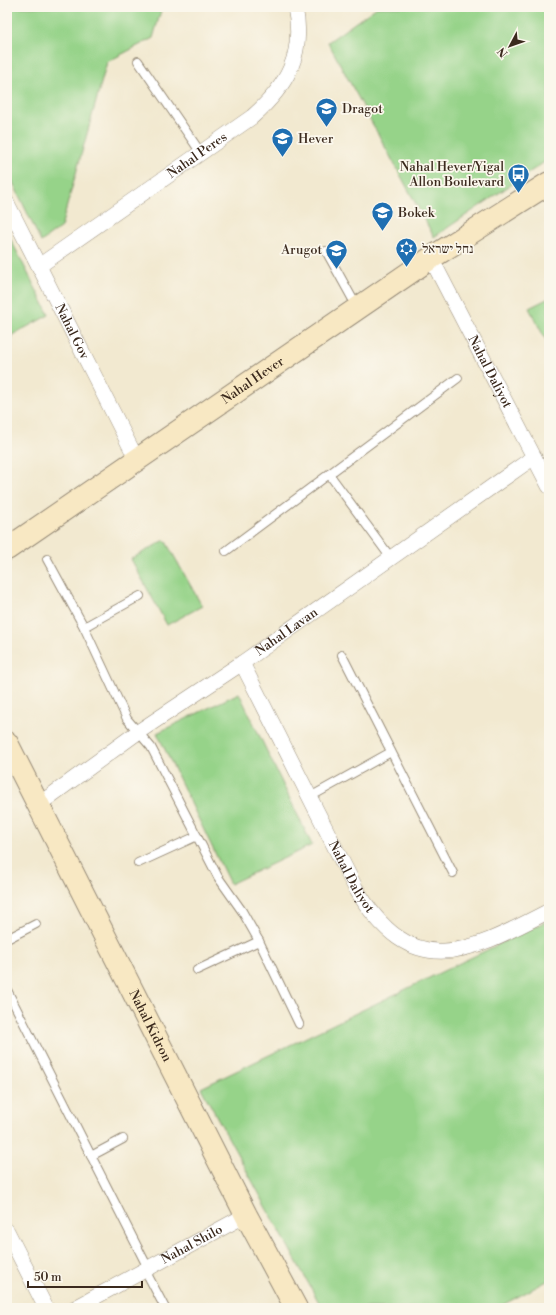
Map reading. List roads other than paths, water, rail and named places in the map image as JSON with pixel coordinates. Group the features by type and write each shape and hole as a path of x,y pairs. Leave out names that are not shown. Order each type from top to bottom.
{"street":[{"name":"Nahal Peres","path":"38,266 252,118 271,101 284,84 292,64 297,45 298,26 295,7"},
{"name":"Nahal Hever","path":"9,548 431,258 549,183"},
{"name":"Nahal Hever","path":"495,218 549,197"},
{"name":"Nahal Gov","path":"7,203 137,460"},
{"name":"Nahal Daliyot","path":"431,258 549,486"},
{"name":"Nahal Lavan","path":"38,805 138,732 242,663 534,457"},
{"name":"Nahal Daliyot","path":"242,663 366,906 377,920 405,943 420,949 441,952 460,950 497,938 549,910"},
{"name":"Nahal Kidron","path":"7,743 246,1215 296,1308"},
{"name":"Nahal Shilo","path":"75,1308 246,1215"},
{"path":"7,1231 46,1308"}],"lane":[{"path":"138,61 201,153"},
{"path":"326,252 358,308"},
{"path":"226,551 458,378"},
{"path":"329,474 391,558"},
{"path":"47,559 84,627 127,719 151,746 196,836 218,877 242,910 300,1024"},
{"path":"84,627 140,596"},
{"path":"342,655 453,873"},
{"path":"310,798 391,752"},
{"path":"138,863 196,836"},
{"path":"7,939 36,924"},
{"path":"197,970 259,942"},
{"path":"7,990 91,1156 165,1308"},
{"path":"91,1156 123,1140"}],"place":[{"name":"Dragot","path":"326,128"},
{"name":"Hever","path":"282,158"},
{"name":"Nahal Hever/Yigal Allon Boulevard","path":"519,194"},
{"name":"Bokek","path":"383,232"},
{"name":"נחל ישראל","path":"406,268"},
{"name":"Arugot","path":"337,270"}]}
